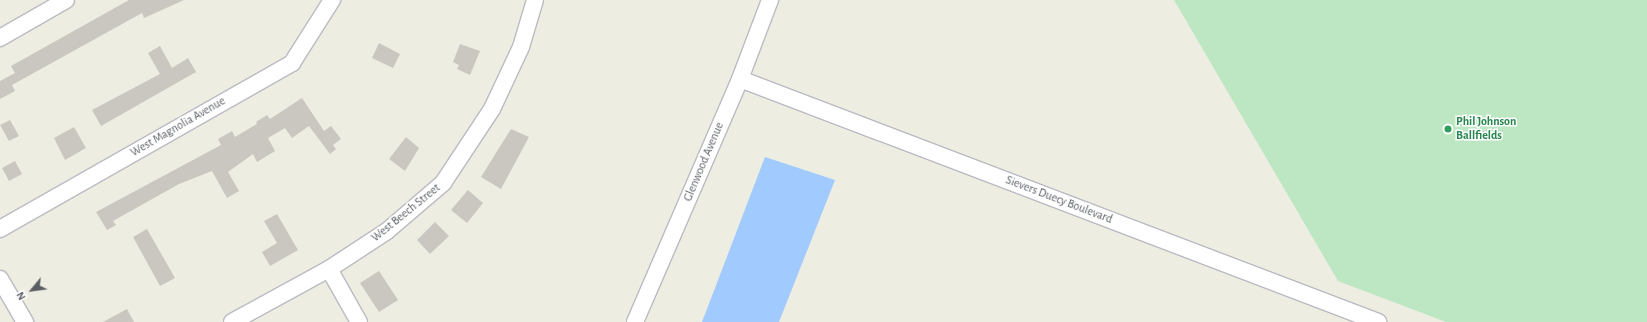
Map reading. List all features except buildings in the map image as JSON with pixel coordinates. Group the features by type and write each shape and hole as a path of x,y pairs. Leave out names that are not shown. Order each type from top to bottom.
{"street":[{"path":"0,38 66,0"},
{"name":"West Magnolia Avenue","path":"0,229 292,63 332,0"},
{"name":"West Beech Street","path":"232,322 329,269 387,231 443,183 492,109 521,47 534,0"},
{"name":"Glenwood Avenue","path":"635,322 740,79 770,0"},
{"name":"Sievers Duecy Boulevard","path":"740,79 1378,322"},
{"path":"329,269 359,322"},
{"path":"0,279 25,322"}],"green space":[{"name":"Phil Johnson Ballfields","path":"1174,0 1647,0 1647,322 1446,322 1338,281"}],"water":[{"path":"765,157 835,180 779,322 702,322"}],"place":[{"name":"Phil Johnson Ballfields","path":"1448,129"}]}
